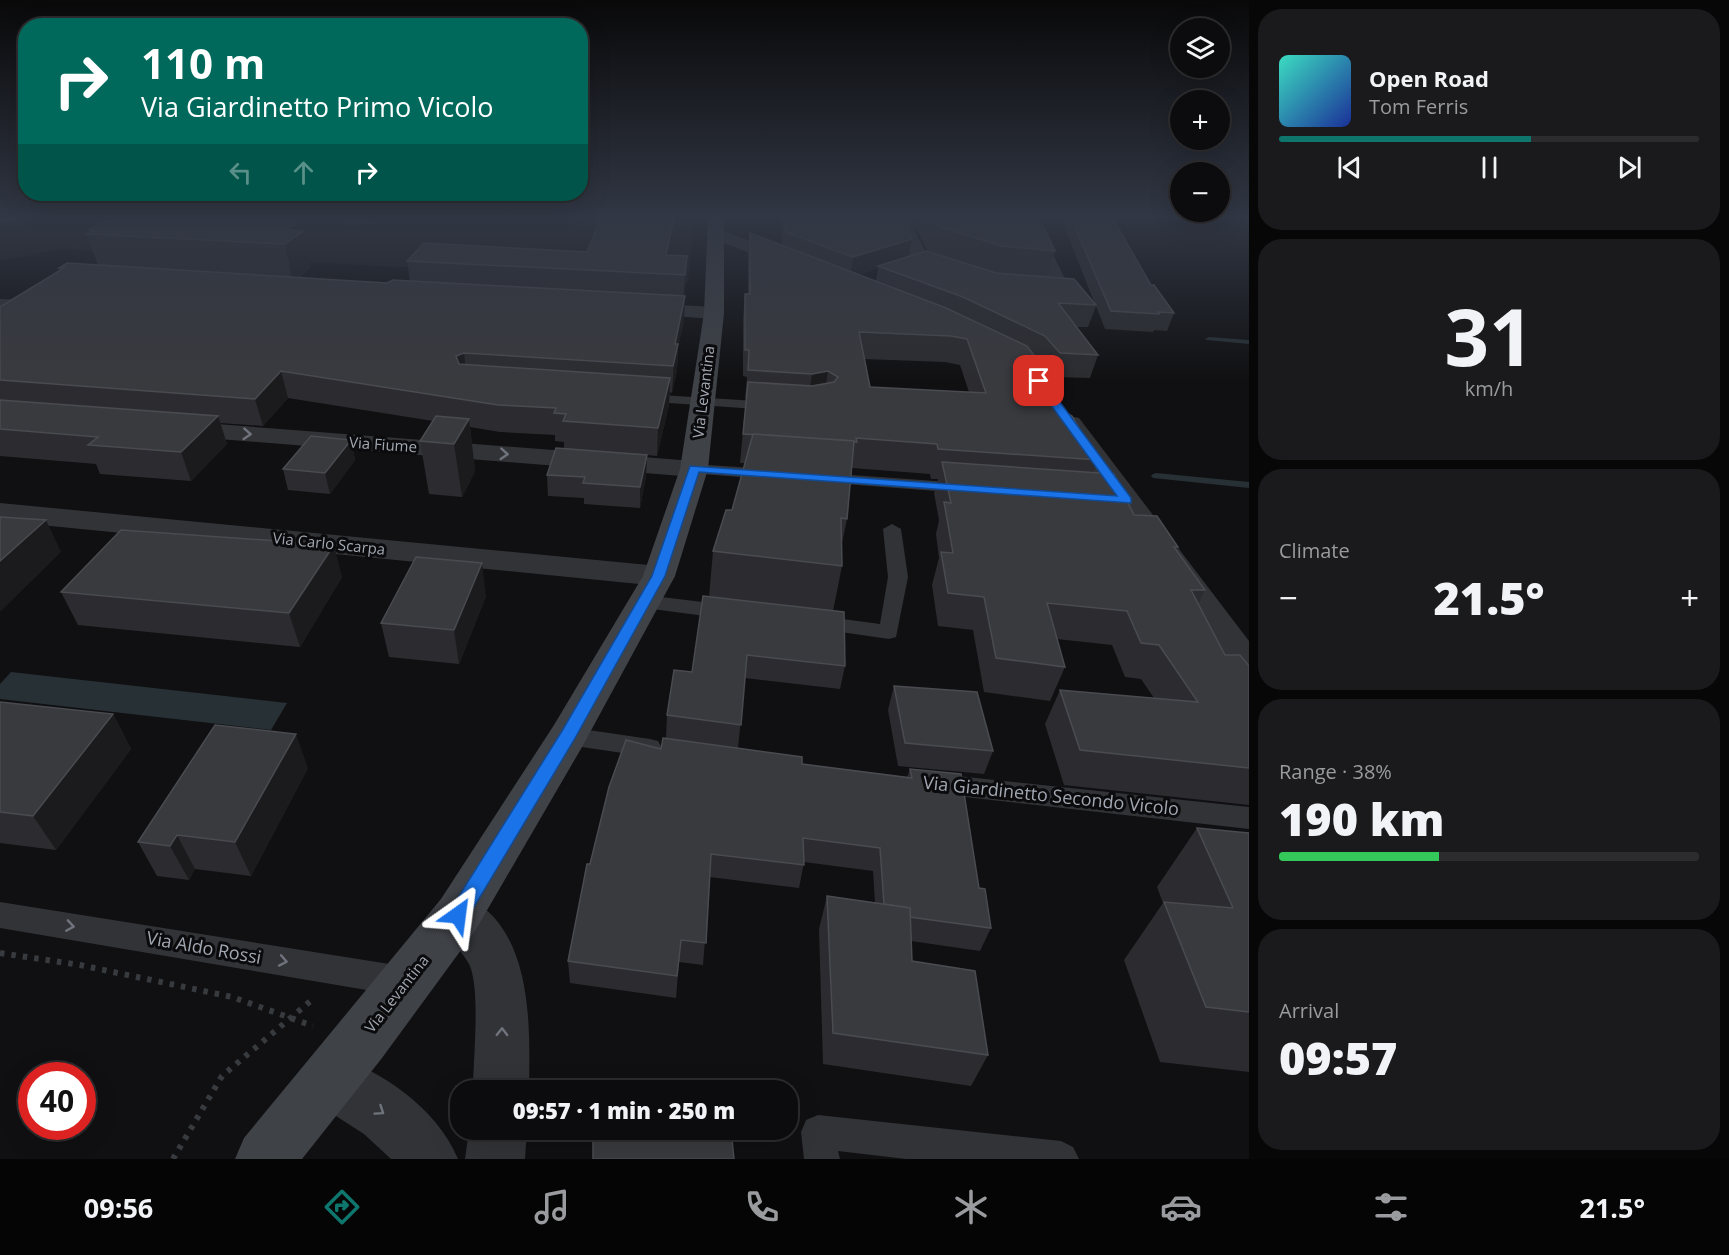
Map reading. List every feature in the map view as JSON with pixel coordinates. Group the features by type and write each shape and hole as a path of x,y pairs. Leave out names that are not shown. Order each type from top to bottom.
{"street":[{"name":"Via Levantina","path":"265,1159 347,1060 458,915 568,736 652,589 694,469 714,313 715,272"},
{"path":"815,272 819,274"},
{"path":"950,272 972,279"},
{"path":"1015,288 1062,293 1052,272"},
{"path":"0,319 43,294"},
{"path":"624,308 714,313"},
{"path":"1058,408 1115,499 1249,667"},
{"name":"Via Fiume","path":"155,427 694,469"},
{"name":"Via Carlo Scarpa","path":"0,512 652,589"},
{"path":"458,915 490,952 500,984 501,1080"},
{"path":"347,1060 397,1122 418,1143 428,1159"},
{"path":"495,1159 497,1140"}],"lane":[{"path":"0,303 25,304"},
{"path":"633,397 784,407"},
{"path":"694,469 784,475"},
{"path":"807,477 985,490"},
{"path":"796,620 889,632 898,577 892,529"},
{"path":"652,589 749,615"},
{"path":"568,736 675,751"},
{"name":"Via Giardinetto Secondo Vicolo","path":"915,781 1249,818"},
{"name":"Via Aldo Rossi","path":"0,915 235,952 343,973 408,981"},
{"path":"822,1159 818,1132 1061,1158"}],"path":[{"path":"0,953 80,965 232,997 289,1020 347,1060"},
{"path":"173,1159 222,1076 343,973"}],"shaded area":[{"path":"499,272 689,272 688,282"},
{"path":"11,672 287,703 271,730 0,699 0,684"}],"building":[{"path":"57,272 212,272 387,283 393,280 685,296 673,366 464,353 456,356 459,364 670,378 658,428 563,421 566,414 554,413 556,408 498,405 281,371 255,399 0,380 0,307"},
{"path":"627,272 685,272 685,275"},
{"path":"750,272 852,272 946,308 1027,346 1040,363 1063,411 1072,416 1098,460 938,449 937,444 856,438 857,442 743,434 748,382 812,386 834,382 838,377 828,371 812,374 748,370 749,350 745,350 745,294 750,294","holes":["859,332 951,336 967,339 986,393 870,387"]},
{"path":"895,272 993,272 1074,279 1096,305 1058,303 1098,355 1060,353 1045,336 963,297"},
{"path":"1094,272 1144,272 1174,313 1158,312 1159,314 1111,311"},
{"path":"0,400 218,416 181,452 88,445 98,437 0,429"},
{"path":"436,416 469,419 454,444 420,441"},
{"path":"753,434 854,441 847,519 841,518 842,566 713,551 726,510 732,510"},
{"path":"311,436 351,440 325,473 283,469"},
{"path":"556,448 647,455 640,487 583,483 585,477 547,475"},
{"path":"942,462 1114,474 1134,515 1157,516 1178,547 1174,547 1205,590 1191,590 1225,655 1240,655 1249,666 1249,768 1080,750 1060,690 1198,702 1159,645 1141,643 1127,611 1047,603 1065,667 996,658 984,597 948,593 941,552 953,553 944,502 951,503"},
{"path":"0,517 46,520 0,561"},
{"path":"121,530 334,545 289,613 61,592"},
{"path":"416,557 482,563 454,630 381,623"},
{"path":"703,596 844,612 845,666 747,655 741,725 667,715 674,670 692,672"},
{"path":"894,686 977,692 993,751 905,743"},
{"path":"0,702 113,714 33,816 0,812"},
{"path":"215,725 296,734 235,842 177,835 170,846 138,842"},
{"path":"663,738 802,757 802,764 912,778 910,769 961,774 979,888 985,889 991,928 910,917 910,908 884,904 880,848 803,838 804,865 711,854 706,943 681,940 677,976 568,961 587,864 590,864 609,787 626,740 661,749"},
{"path":"1197,828 1249,833 1249,1012 1206,1007 1164,902 1233,908"},
{"path":"827,896 910,908 912,961 975,971 988,1055 833,1033"},
{"path":"593,1140 732,1140 734,1159 593,1159"}],"waterway":[{"path":"1209,339 1249,342"},
{"path":"1156,476 1249,485"}],"route":[{"path":"458,915 568,736 658,576 694,469 1127,500 1039,381"}]}
